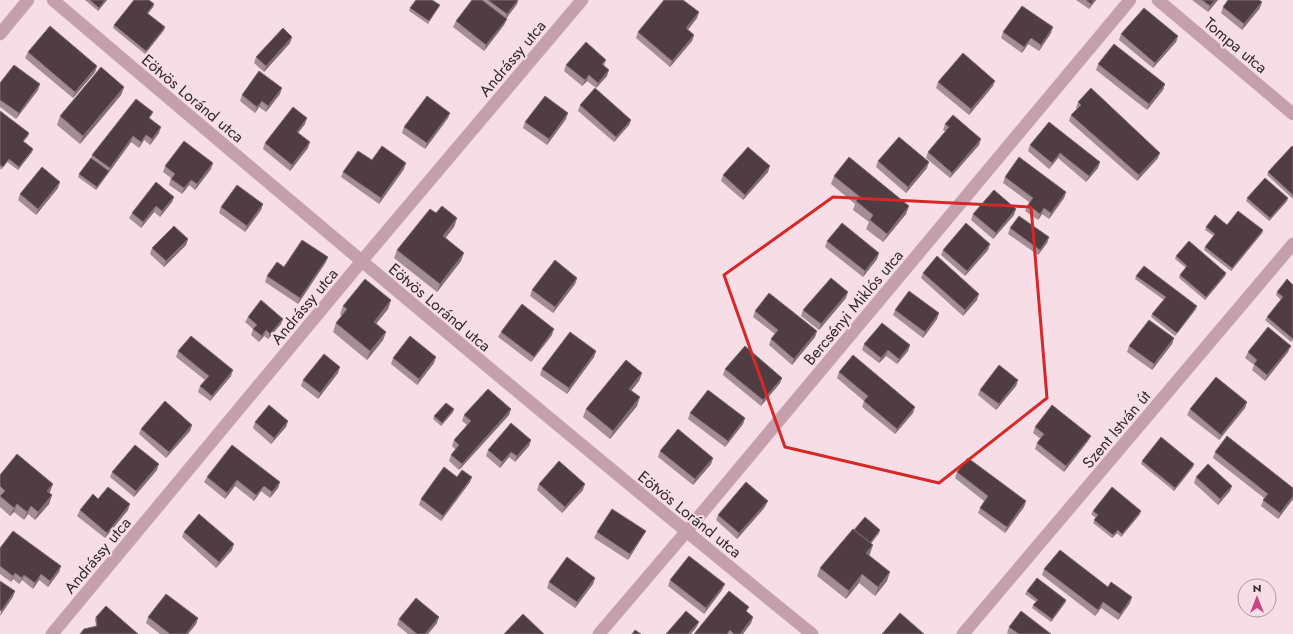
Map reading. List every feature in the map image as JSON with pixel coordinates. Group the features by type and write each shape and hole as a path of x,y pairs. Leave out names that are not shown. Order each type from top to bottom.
{"street":[{"path":"0,34 28,0"},
{"name":"Eötvös Loránd utca","path":"53,0 361,262 686,532 812,634"},
{"name":"Andrássy utca","path":"52,634 361,262 582,0"},
{"name":"Bercsényi Miklós utca","path":"599,634 686,532 1130,0"},
{"name":"Tompa utca","path":"1158,0 1293,114"},
{"name":"Szent István út","path":"963,634 1293,244"}],"highlighted area":[{"path":"833,197 1031,207 1047,398 939,483 785,447 724,275"}],"building":[{"path":"90,0 105,0 99,8"},
{"path":"134,0 149,0 154,4 147,13 165,27 146,51 114,25"},
{"path":"416,0 432,0 440,5 429,21 410,8"},
{"path":"472,0 482,0 507,19 486,45 456,21"},
{"path":"488,0 518,0 507,14"},
{"path":"664,0 683,0 699,12 686,28 694,35 672,61 638,32"},
{"path":"1086,0 1094,0 1091,4"},
{"path":"1202,0 1215,0 1210,6"},
{"path":"1228,0 1259,0 1262,2 1244,24 1223,7"},
{"path":"1022,6 1053,27 1041,45 1031,38 1024,47 1003,32"},
{"path":"1144,8 1178,36 1155,63 1121,34"},
{"path":"50,26 97,66 75,92 28,52"},
{"path":"283,28 292,37 266,66 256,57"},
{"path":"586,42 606,60 602,64 609,70 598,83 589,75 585,80 566,65"},
{"path":"1114,44 1165,84 1149,104 1098,64"},
{"path":"963,53 995,81 971,109 938,82"},
{"path":"14,65 40,84 19,113 0,100 0,83"},
{"path":"101,67 124,87 83,136 60,116"},
{"path":"259,71 282,88 268,106 262,101 257,107 242,95"},
{"path":"595,88 631,120 616,137 580,105"},
{"path":"1091,88 1160,153 1139,175 1071,115 1081,105 1078,102"},
{"path":"427,96 450,113 427,143 404,127"},
{"path":"545,96 568,113 549,139 525,122"},
{"path":"136,99 153,112 149,118 161,127 152,139 146,135 141,142 133,136 110,168 92,155"},
{"path":"293,107 307,118 297,132 310,142 292,165 265,143"},
{"path":"0,111 29,133 23,141 33,149 19,167 9,159 3,167 0,165"},
{"path":"953,115 981,139 952,173 928,152 949,127 945,124"},
{"path":"1049,122 1100,162 1089,176 1060,153 1052,163 1030,145"},
{"path":"899,137 929,162 908,187 878,161"},
{"path":"184,141 213,163 197,184 191,180 184,188 171,179 175,174 165,166"},
{"path":"382,146 406,163 381,198 343,172 358,151 372,160"},
{"path":"1292,146 1293,147 1293,195 1268,172"},
{"path":"748,147 770,166 745,195 723,175"},
{"path":"849,157 909,206 887,234 870,220 873,215 856,201 860,197 834,176"},
{"path":"1019,157 1066,192 1051,213 1044,208 1040,214 1028,205 1033,198 1005,177"},
{"path":"91,158 109,171 97,187 79,174"},
{"path":"42,167 60,182 38,209 20,194"},
{"path":"1265,178 1288,198 1270,218 1247,198"},
{"path":"156,182 174,197 162,211 156,206 143,222 132,213"},
{"path":"237,185 263,204 247,226 221,207"},
{"path":"994,190 1016,209 996,233 973,214"},
{"path":"442,206 457,218 443,236 464,253 440,284 397,250 430,209 436,213"},
{"path":"1238,211 1263,230 1232,268 1205,247 1215,234 1206,227 1215,215 1227,225"},
{"path":"1019,216 1049,237 1040,250 1010,228"},
{"path":"842,223 879,253 865,271 827,241"},
{"path":"966,223 990,244 967,271 943,250"},
{"path":"174,226 188,239 166,261 152,248"},
{"path":"302,240 328,257 300,298 267,276 277,262 284,267"},
{"path":"1189,241 1226,273 1206,297 1180,275 1187,266 1176,256"},
{"path":"937,256 979,294 965,310 923,273"},
{"path":"555,260 577,278 555,307 532,290"},
{"path":"1144,266 1197,306 1177,333 1152,314 1166,297 1136,276"},
{"path":"831,278 848,292 821,324 803,310"},
{"path":"365,279 391,300 374,322 386,332 370,351 336,323 347,309 343,306"},
{"path":"1287,279 1293,285 1293,339 1267,317 1283,297 1277,292"},
{"path":"909,291 939,313 925,332 895,310"},
{"path":"769,293 817,331 794,359 771,339 778,330 755,311"},
{"path":"261,300 283,319 270,334 266,330 262,336 253,329 257,325 248,317"},
{"path":"522,304 554,329 534,357 501,332"},
{"path":"1149,320 1174,338 1154,364 1129,346"},
{"path":"882,323 910,345 899,359 888,350 881,358 864,344"},
{"path":"1268,327 1291,346 1267,375 1254,364 1257,360 1248,352"},
{"path":"570,332 596,351 569,388 542,369"},
{"path":"191,336 233,370 212,396 200,386 209,376 178,351"},
{"path":"410,336 436,357 419,379 393,358"},
{"path":"745,346 782,378 763,400 725,369"},
{"path":"324,354 340,367 320,393 303,380"},
{"path":"853,355 915,407 897,429 864,401 868,396 839,372"},
{"path":"626,360 642,373 629,389 640,397 613,431 586,409"},
{"path":"999,365 1018,380 999,404 980,390"},
{"path":"1216,377 1247,402 1221,435 1190,409"},
{"path":"488,389 511,409 462,464 451,455 459,445 454,440 471,421 464,415"},
{"path":"708,390 745,418 728,441 690,413"},
{"path":"165,401 192,425 169,452 141,429"},
{"path":"446,403 454,409 442,423 434,416"},
{"path":"269,405 288,421 274,438 255,422"},
{"path":"1052,405 1091,436 1066,466 1037,443 1044,434 1035,427"},
{"path":"511,423 531,440 517,456 511,452 502,462 488,450"},
{"path":"678,429 713,458 695,479 660,451"},
{"path":"1227,436 1293,488 1293,496 1280,513 1263,500 1268,494 1215,452"},
{"path":"1161,437 1194,464 1175,488 1142,461"},
{"path":"135,445 159,464 136,491 112,472"},
{"path":"232,445 280,482 272,492 264,486 256,495 237,480 227,493 207,477"},
{"path":"17,454 53,484 47,491 52,495 38,512 31,506 27,512 17,504 14,508 0,496 5,491 0,486 0,475"},
{"path":"968,458 1026,501 1007,527 980,508 988,496 957,472"},
{"path":"559,461 585,484 565,507 539,484"},
{"path":"1208,464 1232,486 1220,499 1196,477"},
{"path":"444,467 457,477 462,470 472,477 443,516 421,499"},
{"path":"746,482 768,501 739,533 718,515"},
{"path":"108,487 130,504 107,533 80,510 93,494 98,499"},
{"path":"1112,487 1141,511 1122,534 1118,530 1113,535 1094,520 1098,515 1093,511"},
{"path":"612,509 646,531 630,554 597,532"},
{"path":"199,514 234,544 219,562 184,532"},
{"path":"865,517 880,530 870,543 854,530"},
{"path":"853,529 873,545 866,553 890,572 878,587 862,574 849,591 820,568"},
{"path":"13,531 61,566 50,581 41,574 35,583 24,575 22,578 15,573 13,576 0,566 0,548"},
{"path":"1060,550 1108,587 1111,582 1132,597 1120,614 1103,602 1098,610 1044,569"},
{"path":"689,556 725,584 706,608 670,580"},
{"path":"567,557 595,578 577,602 549,582"},
{"path":"1037,578 1066,600 1052,619 1033,605 1038,600 1027,591"},
{"path":"0,581 15,591 1,611 0,610"},
{"path":"729,591 749,607 746,611 753,617 740,634 734,634 730,630 727,634 694,634"},
{"path":"166,594 198,618 186,634 170,634 148,617"},
{"path":"416,598 439,617 425,634 417,634 399,619"},
{"path":"106,606 138,634 80,634 84,629 97,626 96,617"},
{"path":"686,611 699,622 688,634 666,634"},
{"path":"1021,611 1051,634 1019,634 1009,627"},
{"path":"900,613 924,634 882,634"},
{"path":"523,614 544,634 504,634"},
{"path":"635,630 641,634 632,634"}]}
